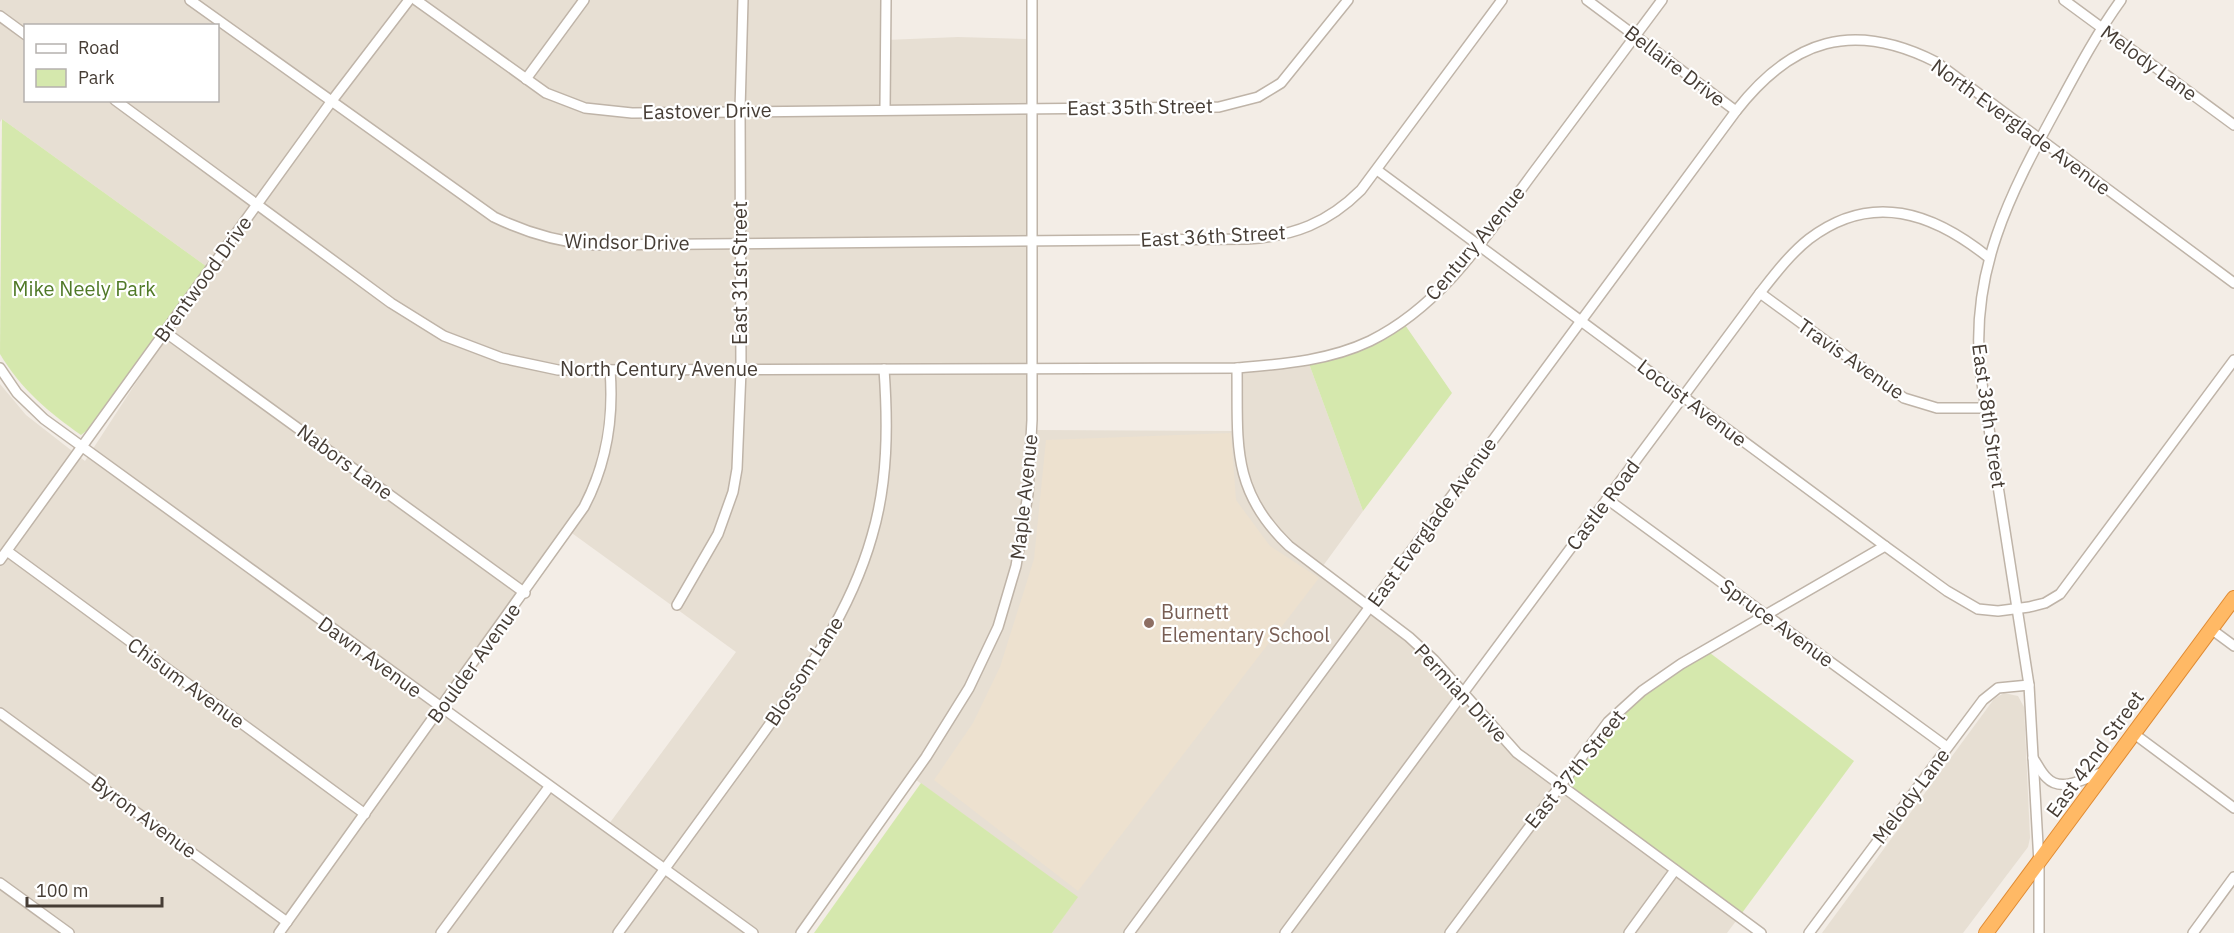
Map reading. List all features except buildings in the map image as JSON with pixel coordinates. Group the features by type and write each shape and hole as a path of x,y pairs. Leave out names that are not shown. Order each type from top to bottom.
{"highway":[{"name":"East 42nd Street","path":"1986,933 2234,598"}],"street":[{"name":"Windsor Drive","path":"190,0 494,217 525,232 559,242 594,245 1031,240"},
{"name":"Brentwood Drive","path":"0,560 331,102 409,0"},
{"name":"Eastover Drive","path":"416,0 546,93 566,102 607,111 1031,108"},
{"path":"526,79 584,0"},
{"name":"East 31st Street","path":"677,605 718,534 733,492 738,456 741,369 740,110 743,0"},
{"path":"885,110 886,0"},
{"name":"Maple Avenue","path":"801,933 944,730 969,688 998,627 1016,566 1023,534 1031,460 1032,0"},
{"name":"East 35th Street","path":"1031,108 1196,109 1229,105 1258,97 1271,91 1293,71 1348,0"},
{"name":"East 36th Street","path":"1031,240 1247,239 1289,235 1317,224 1334,214 1361,190 1502,0"},
{"name":"Bellaire Drive","path":"1587,0 1736,111"},
{"name":"Century Avenue","path":"1032,369 1237,368 1308,361 1369,341 1425,304 1479,245 1662,0"},
{"name":"Melody Lane","path":"2064,0 2234,125"},
{"name":"East 38th Street","path":"2038,933 2039,863 2029,685 1977,351 1978,308 1988,257 1995,236 2039,140 2101,28 2121,0"},
{"path":"0,16 24,34"},
{"name":"North Everglade Avenue","path":"1736,111 1755,86 1804,50 1863,39 1908,48 1936,62 2234,283"},
{"name":"North Century Avenue","path":"118,102 391,303 444,336 513,360 558,370 1032,369"},
{"name":"East Everglade Avenue","path":"1129,933 1736,111"},
{"name":"Locust Avenue","path":"1377,170 1947,591 1978,609 1998,611 2018,608"},
{"name":"Castle Road","path":"1285,933 1760,293 1780,268 1809,239 1834,225 1867,214 1894,213 1927,219 1953,231 1988,257"},
{"name":"Travis Avenue","path":"1760,293 1904,398 1937,408 1986,408"},
{"name":"Nabors Lane","path":"165,332 525,593"},
{"path":"2018,608 2050,600 2068,585 2234,360"},
{"name":"Dawn Avenue","path":"0,368 29,406 83,448 753,933"},
{"name":"Permian Drive","path":"1237,368 1240,465 1247,489 1257,510 1271,530 1409,637 1517,753 1761,933"},
{"name":"Blossom Lane","path":"618,933 812,665 842,616 855,588 873,534 884,478 886,434 884,369"},
{"name":"Boulder Avenue","path":"279,933 575,522 601,470 611,409 610,370"},
{"name":"Spruce Avenue","path":"1607,499 1947,747"},
{"name":"East 37th Street","path":"1450,933 1608,722 1642,691 1681,664 1886,546"},
{"name":"Chisum Avenue","path":"7,551 365,814"},
{"path":"2211,629 2234,646"},
{"name":"Melody Lane","path":"1809,933 1947,747 1991,692 2006,686 2029,685"},
{"name":"Byron Avenue","path":"0,713 287,922"},
{"path":"2133,733 2234,808"},
{"path":"2033,758 2046,778 2056,784 2070,784 2106,771"},
{"path":"441,933 549,787"},
{"path":"1629,933 1675,870"},
{"path":"2193,933 2234,877"},
{"path":"0,883 69,933"}],"shaded area":[{"path":"0,0 886,0 886,40 958,37 1029,39 1031,306 1037,430 1237,431 1237,368 1308,361 1363,511 1320,570 1409,637 1517,753 1739,917 1727,933 1052,933 1077,897 912,777 797,933 0,933 0,384 26,415 85,461 210,269 2,119 0,122","holes":["569,531 736,652 606,828 441,709"]},
{"name":"Burnett Elementary School","path":"1231,433 1236,500 1270,546 1319,578 1078,891 934,780 973,723 1000,667 1034,559 1046,440"},
{"path":"2004,693 2018,696 2024,707 2030,838 2028,847 1963,933 1822,933 1994,699"}],"green space":[{"name":"Mike Neely Park","path":"2,119 210,269 89,429 81,435 36,399 8,367 0,354"},
{"path":"1403,322 1452,393 1363,511 1308,361 1331,355"},
{"path":"1706,650 1854,761 1739,917 1560,785 1608,722 1641,691"},
{"path":"921,783 1078,897 1052,933 814,933"}],"place":[{"name":"Burnett Elementary School","path":"1149,623"}]}
